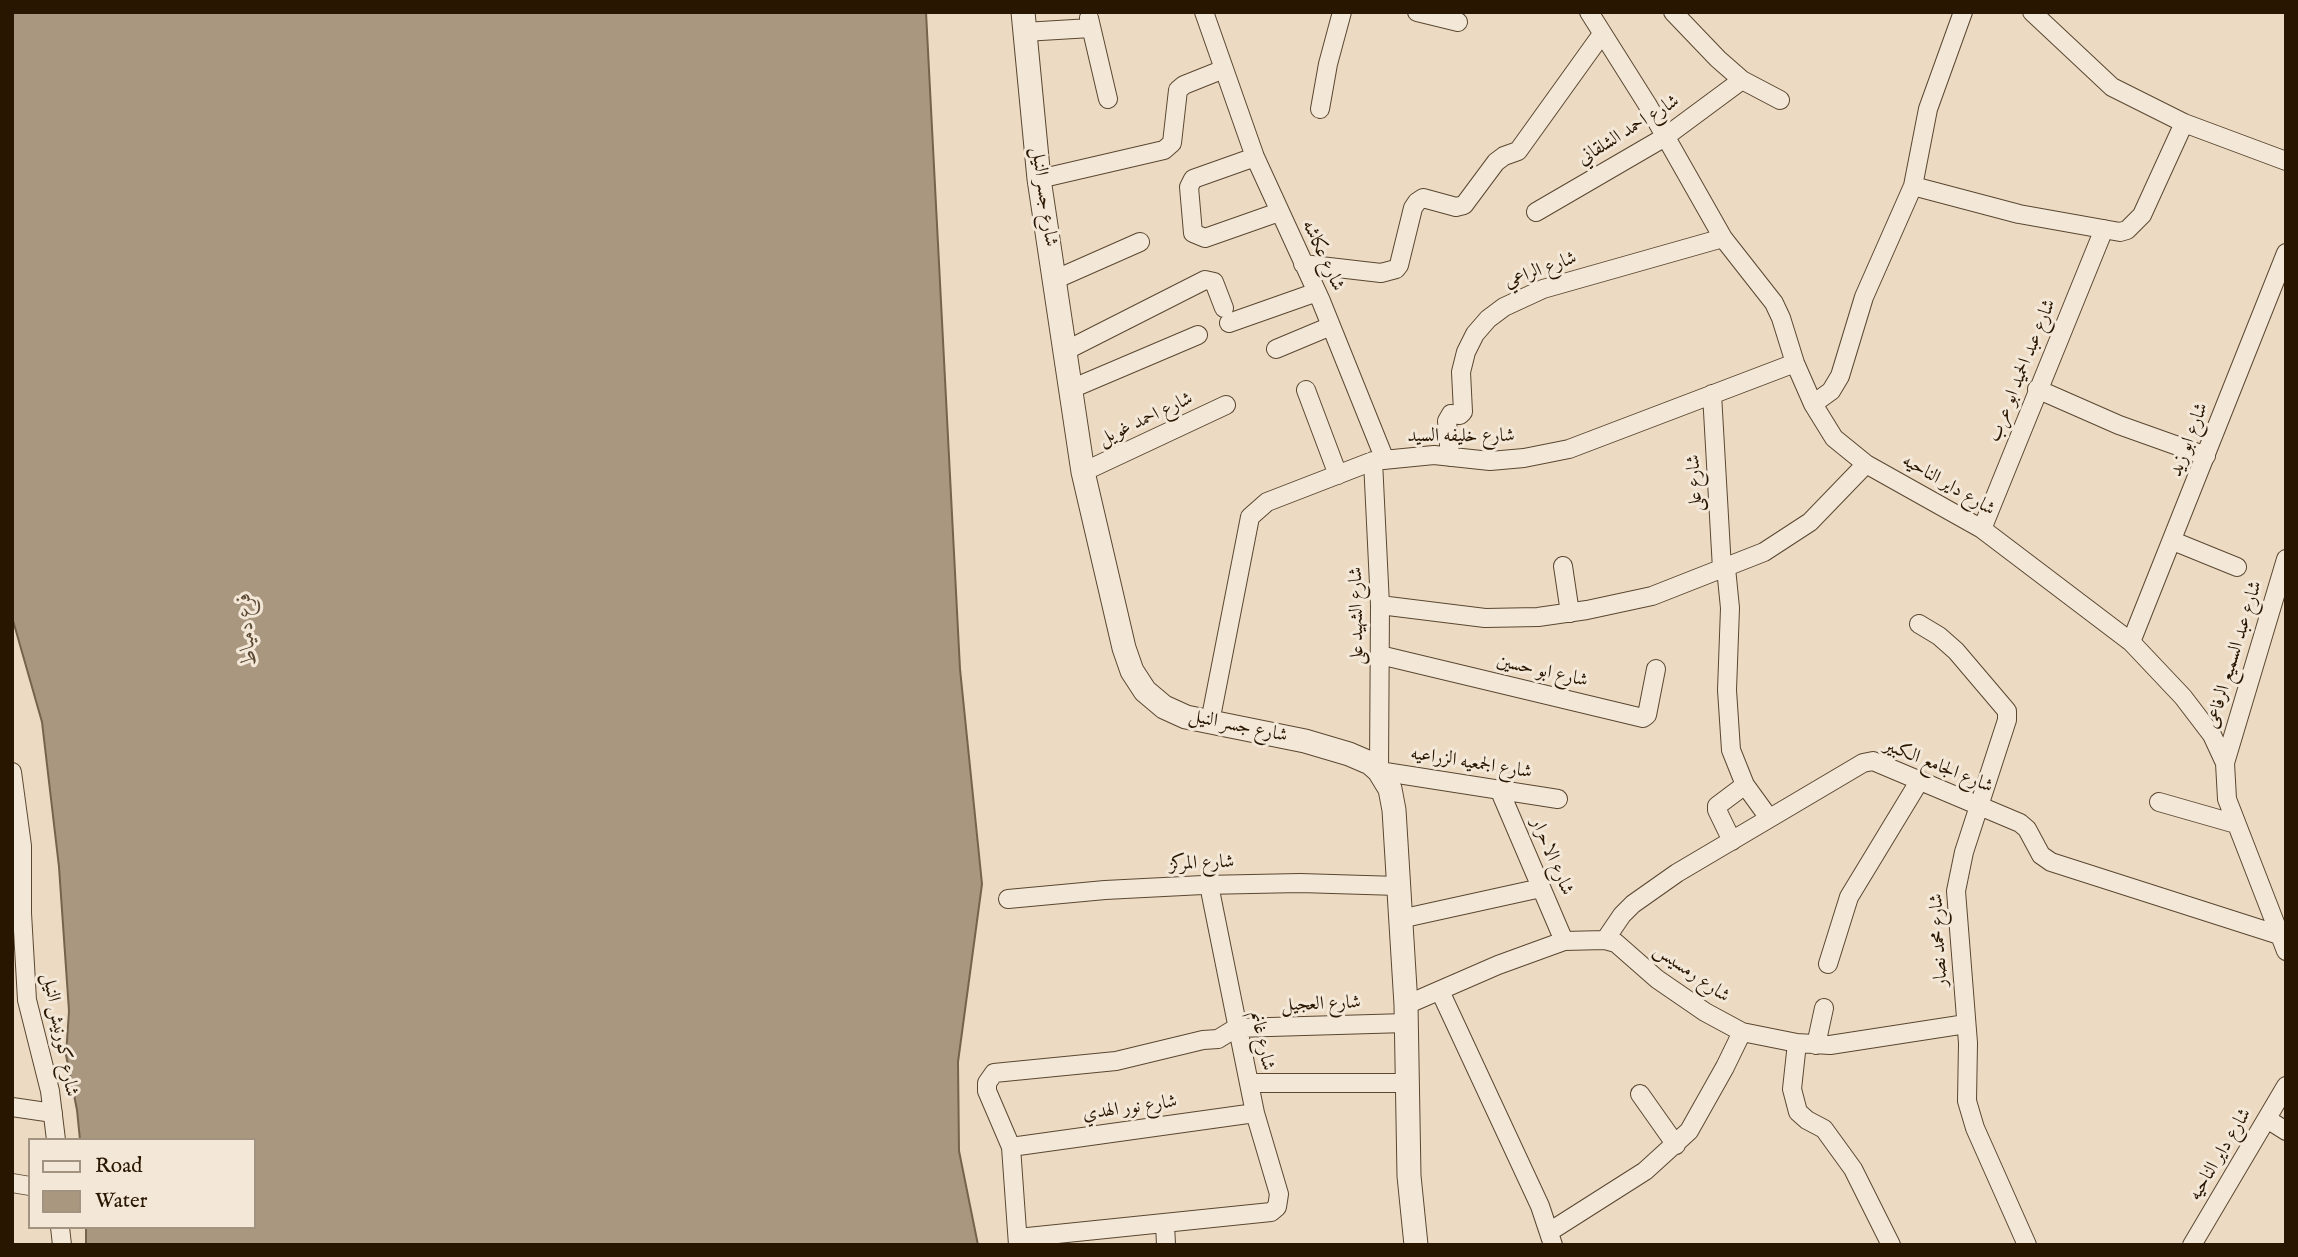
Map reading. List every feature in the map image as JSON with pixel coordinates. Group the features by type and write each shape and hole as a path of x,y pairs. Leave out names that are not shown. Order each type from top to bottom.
{"street":[{"name":"شارع عكاشه","path":"1204,12 1224,69 1250,117 1255,158 1331,326 1379,460"},
{"path":"1320,109 1328,64 1342,12"},
{"path":"1417,12 1458,22"},
{"name":"شارع داير الناحيه","path":"1589,12 1723,238 1774,303 1812,404 1835,438 1866,464 1982,529 2132,642 2183,697 2212,735 2225,763 2227,799 2283,940"},
{"path":"1673,12 1742,80 1780,100"},
{"path":"1812,404 1831,391 1840,376 1864,297 1913,186 1928,109 1963,12"},
{"path":"2032,12 2112,88 2184,123 2286,162"},
{"path":"1023,22 1090,23 1108,99"},
{"name":"شارع جسر النيل","path":"1023,22 1039,179 1083,472 1124,648 1132,671 1145,691 1164,707 1186,717 1305,741 1349,754 1370,763 1379,771"},
{"path":"1303,264 1381,273 1396,269 1417,202 1423,198 1456,207 1464,205 1496,162 1518,151 1602,34"},
{"path":"1039,179 1164,149 1172,143 1178,90 1224,69"},
{"name":"شارع احمد الشلقاني","path":"1536,212 1665,137 1742,80"},
{"path":"1913,186 2019,214 2120,233 2127,230 2142,215 2184,123"},
{"path":"1255,158 1193,179 1189,187 1193,233 1205,238 1279,212"},
{"name":"شارع عبد الحميد ابو عرب","path":"1982,529 2104,229"},
{"name":"شارع الراعي","path":"1450,457 1447,421 1451,414 1460,415 1463,412 1461,372 1466,352 1475,334 1488,319 1504,307 1543,289 1723,238"},
{"path":"1054,280 1139,242"},
{"name":"شارع ابو زيد","path":"2132,642 2286,253"},
{"path":"1065,351 1205,280 1214,282 1227,316 1317,292"},
{"path":"1276,349 1331,326"},
{"path":"1070,389 1198,335"},
{"name":"شارع خليفه السيد","path":"1210,722 1250,517 1267,502 1379,460 1434,455 1490,461 1524,458 1569,449 1795,363"},
{"path":"2037,389 2119,425 2206,456"},
{"path":"1306,390 1338,475"},
{"name":"شارع على","path":"1712,394 1730,618 1727,690 1731,750 1745,785 1769,818"},
{"name":"شارع احمد غويل","path":"1083,472 1226,405"},
{"name":"شارع الشهيد على","path":"1379,460 1379,771"},
{"path":"1380,606 1485,618 1538,617 1652,596 1764,552 1810,522 1866,464"},
{"path":"2173,541 2237,567"},
{"name":"شارع عبد السميع الرفاعى","path":"2225,763 2286,559"},
{"path":"1563,566 1570,612"},
{"name":"شارع محمد نصار","path":"1919,624 1956,651 2007,711 2007,720 1964,852 1956,891 1968,1043 1967,1101 1975,1128 2027,1245"},
{"name":"شارع ابو حسين","path":"1380,655 1643,718 1647,716 1656,669"},
{"name":"شارع الجامع الكبير","path":"1605,940 1633,904 1677,873 1868,762 1882,763 2020,823 2041,855 2050,862 2283,940"},
{"path":"1379,771 1393,800 1406,1014 1409,1176 1416,1245"},
{"name":"شارع الجمعيه الزراعيه","path":"1379,771 1558,799"},
{"name":"شارع كورنيش النيل","path":"12,772 17,846 20,999 53,1113 56,1138"},
{"path":"1828,964 1849,897 1920,780"},
{"path":"1732,841 1717,806 1745,785"},
{"name":"شارع الاحرار","path":"1499,789 1564,941"},
{"path":"2159,802 2236,824"},
{"name":"شارع المركز","path":"1008,899 1203,884 1398,886"},
{"path":"1400,919 1541,888"},
{"name":"شارع غانم","path":"1165,1223 1270,1212 1277,1207 1279,1195 1255,1113 1211,895"},
{"path":"1406,1014 1440,991 1498,965 1564,941 1605,940"},
{"name":"شارع رمسيس","path":"1605,940 1616,943 1657,979 1705,1013 1742,1031 1816,1045 1966,1024"},
{"path":"1440,991 1540,1206 1551,1238 1645,1171 1689,1131 1742,1031"},
{"path":"1816,1045 1824,1007"},
{"name":"شارع العجيل","path":"1011,1147 987,1091 987,1083 994,1073 1116,1061 1203,1040 1218,1039 1236,1028 1406,1014"},
{"path":"1797,1043 1792,1089 1798,1112 1824,1129 1853,1169 1891,1245"},
{"path":"1249,1083 1408,1083"},
{"name":"شارع داير الناحيه","path":"2192,1245 2286,1086"},
{"path":"1640,1094 1676,1145"},
{"path":"12,1107 53,1113"},
{"name":"شارع نور الهدي","path":"1011,1147 1255,1113"},
{"path":"2267,1119 2286,1131"},
{"path":"1011,1147 1018,1242 1165,1223 1166,1245"}],"water":[{"name":"فرع دمياط","path":"12,12 926,12 960,669 982,884 958,1062 959,1151 978,1245 86,1245 86,1229 256,1229 256,1138 80,1138 66,1055 69,1011 59,867 42,722 12,617"}]}
